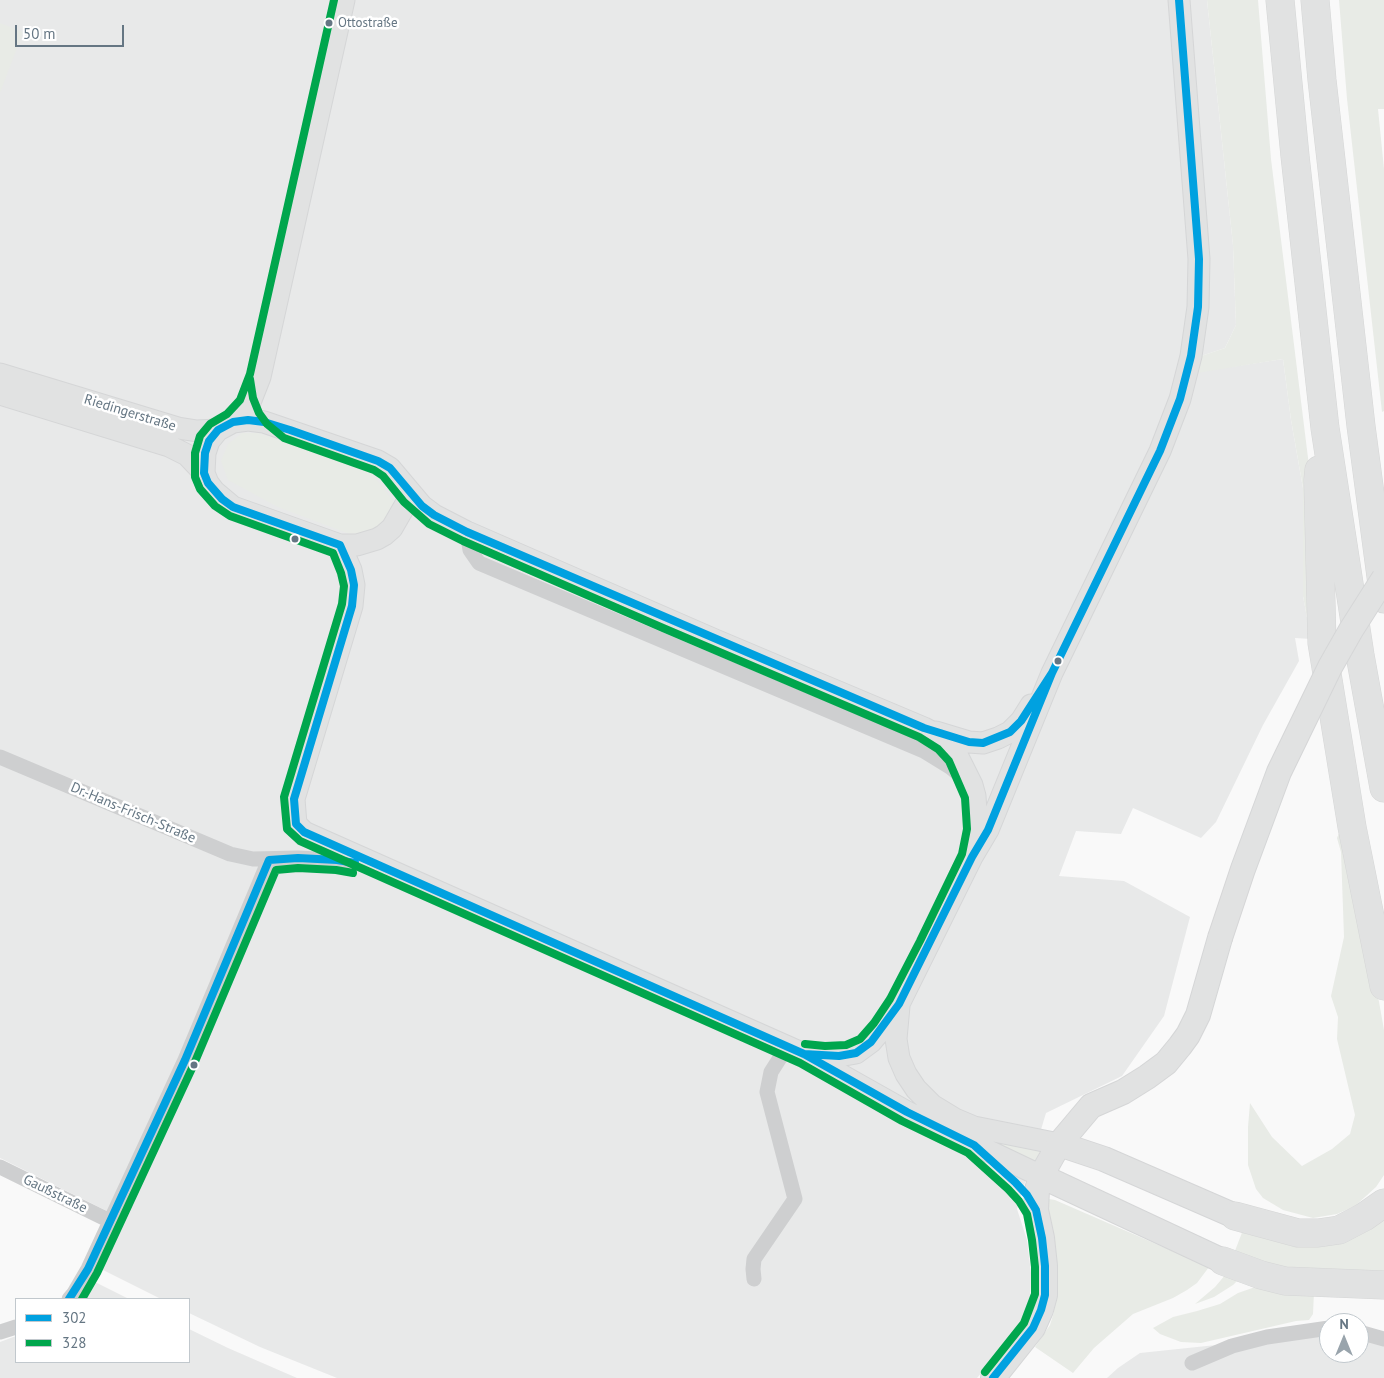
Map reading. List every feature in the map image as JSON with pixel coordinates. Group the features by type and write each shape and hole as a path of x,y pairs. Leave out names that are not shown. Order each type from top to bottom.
{"highway":[{"path":"1280,0 1325,428 1360,655 1384,788"},
{"path":"1315,0 1322,80 1361,426 1384,599"},
{"path":"1322,80 1330,0"},
{"path":"1325,428 1318,480 1322,643 1352,827 1384,986"},
{"path":"1235,1216 1298,1233 1318,1233 1339,1230 1364,1217 1384,1202"},
{"path":"1223,1261 1261,1275 1285,1281 1384,1285"}],"main road":[{"path":"204,473 205,453 209,441 249,405 260,377 344,0"},
{"path":"796,1050 838,1056 856,1053 871,1042 899,1004 972,857 988,830 1052,673 1162,447 1180,399 1191,356 1198,307 1199,259 1179,0"},
{"name":"Riedingerstraße","path":"0,374 178,428 197,431 248,420 264,422 378,461 390,468 411,495 434,515 467,532 924,728 945,741 957,755 972,785 975,796 977,830 972,857"},
{"path":"178,428 207,422 224,413 240,403 260,377"},
{"path":"260,377 263,395 268,408 274,417 290,430"},
{"path":"5,396 52,390"},
{"name":"Riedingerstraße","path":"5,396 169,446 187,454 204,473 214,491 233,507 340,546"},
{"path":"411,495 392,528 378,539 357,545 340,546 351,570 354,585 352,606 294,799 296,824 304,832 796,1050 907,1112 1223,1261"},
{"path":"993,1378 1033,1328 1041,1310 1044,1295 1045,1266 1036,1210 1037,1190 1041,1176 1059,1144 1091,1106 1123,1092 1166,1063 1180,1046 1198,1015 1220,938 1252,842 1283,764 1330,667 1384,578"},
{"path":"924,728 969,742 983,743 998,738 1010,732 1021,721 1052,673"},
{"path":"899,1004 896,1038 899,1058 906,1074 916,1089 932,1105 955,1119 974,1127 1059,1144 1113,1163 1235,1216"}],"street":[{"path":"467,532 470,550 479,563 924,750 950,767 972,785"},
{"name":"Dr.-Hans-Frisch-Straße","path":"0,756 244,858 338,860 390,870"},
{"path":"70,1298 88,1269 185,1060 269,860"},
{"path":"754,1279 754,1259 795,1199 768,1092 771,1072 796,1050"},
{"name":"Gaußstraße","path":"0,1167 110,1221"},
{"path":"0,1332 15,1327"},
{"path":"1192,1363 1232,1346 1267,1336 1319,1328"},
{"path":"1369,1335 1384,1339"}],"shaded area":[{"path":"0,0 1207,0 1233,245 1236,325 1225,348 1201,356 1197,372 1283,359 1303,488 1303,596 1311,639 1295,638 1299,661 1263,725 1216,822 1201,838 1133,808 1121,834 1076,831 1059,876 1124,881 1190,917 1164,1016 1122,1076 1046,1113 1017,1209 1027,1240 1031,1273 1030,1304 1021,1325 977,1378 337,1378 260,1347 190,1313 190,1298 159,1298 99,1268 121,1218 0,1158"},
{"path":"1207,0 1258,0 1271,159 1311,482 1311,639 1303,596 1303,488 1283,359 1197,373 1201,356 1225,348 1236,325 1233,245"},
{"path":"1339,0 1384,0 1384,109 1378,109 1384,169 1384,411 1382,412 1347,99"},
{"path":"0,23 23,32 0,93"},
{"path":"242,433 258,433 369,470 394,502 391,518 382,533 355,536 278,507 228,480 221,461 228,444"},
{"path":"1346,816 1384,1030 1384,1175 1376,1187 1355,1206 1337,1214 1313,1218 1283,1210 1263,1198 1256,1189 1248,1165 1248,1127 1250,1103 1272,1137 1302,1166 1332,1149 1350,1134 1355,1115 1337,1039 1338,1017 1331,996 1344,937 1341,852 1337,838"},
{"path":"981,1139 1041,1150 1035,1162"},
{"path":"1049,1199 1209,1267 1197,1283 1187,1290 1173,1298 1133,1314 1094,1348 1073,1373 1035,1347 1050,1325 1054,1312 1055,1273 1046,1207"},
{"path":"1384,1214 1384,1275 1293,1270 1233,1256 1243,1230"},
{"path":"1226,1274 1239,1279 1214,1297 1195,1304 1215,1287"},
{"path":"95,1282 127,1298 84,1298"},
{"path":"1261,1285 1314,1292 1313,1314 1309,1320 1296,1321 1201,1343 1181,1342 1160,1334 1153,1328 1173,1317 1220,1304 1238,1293"},
{"path":"190,1329 297,1378 0,1378 0,1342 15,1336 15,1363 190,1363"},
{"path":"1319,1334 1319,1363 1369,1363 1369,1342 1384,1346 1384,1378 1107,1378 1140,1353"}],"transit line":[{"name":"328","path":"334,0 250,374 240,400 227,414 210,424 200,436 195,453 195,477 200,489 215,506 230,516 333,553 341,573 344,586 342,604 284,797 287,829 300,841 800,1063 902,1121 968,1153 1008,1189 1027,1214 1035,1267 1035,1294 1024,1323 985,1372"},
{"name":"302","path":"804,1054 839,1056 856,1053 871,1042 899,1004 972,857 988,830 1052,673 1160,451 1180,399 1191,356 1198,307 1199,259 1179,0"},
{"name":"328","path":"250,379 253,398 259,413 267,424 284,438 374,470 383,476 404,502 429,524 463,541 663,628 919,737 938,749 949,761 965,798 967,829 962,854 920,941 890,999 874,1023 860,1039 846,1045 825,1046 805,1044"},
{"name":"302","path":"993,1378 1033,1328 1045,1295 1045,1266 1036,1210 1027,1195 1015,1182 974,1145 907,1112 804,1054 304,832 296,824 294,799 352,606 354,585 351,570 340,545 233,507 222,499 208,483 204,473 205,453 209,441 218,430 233,422 248,420 264,422 290,430 378,461 390,468 422,506 434,515 467,532 924,728 969,742 983,743 1010,732 1021,721 1052,673"},
{"name":"302","path":"70,1298 88,1269 185,1060 269,860 298,858 355,863"},
{"name":"328","path":"83,1298 97,1273 194,1064 276,870 298,868 353,873"}],"place":[{"name":"Ottostraße","path":"329,23"}]}
